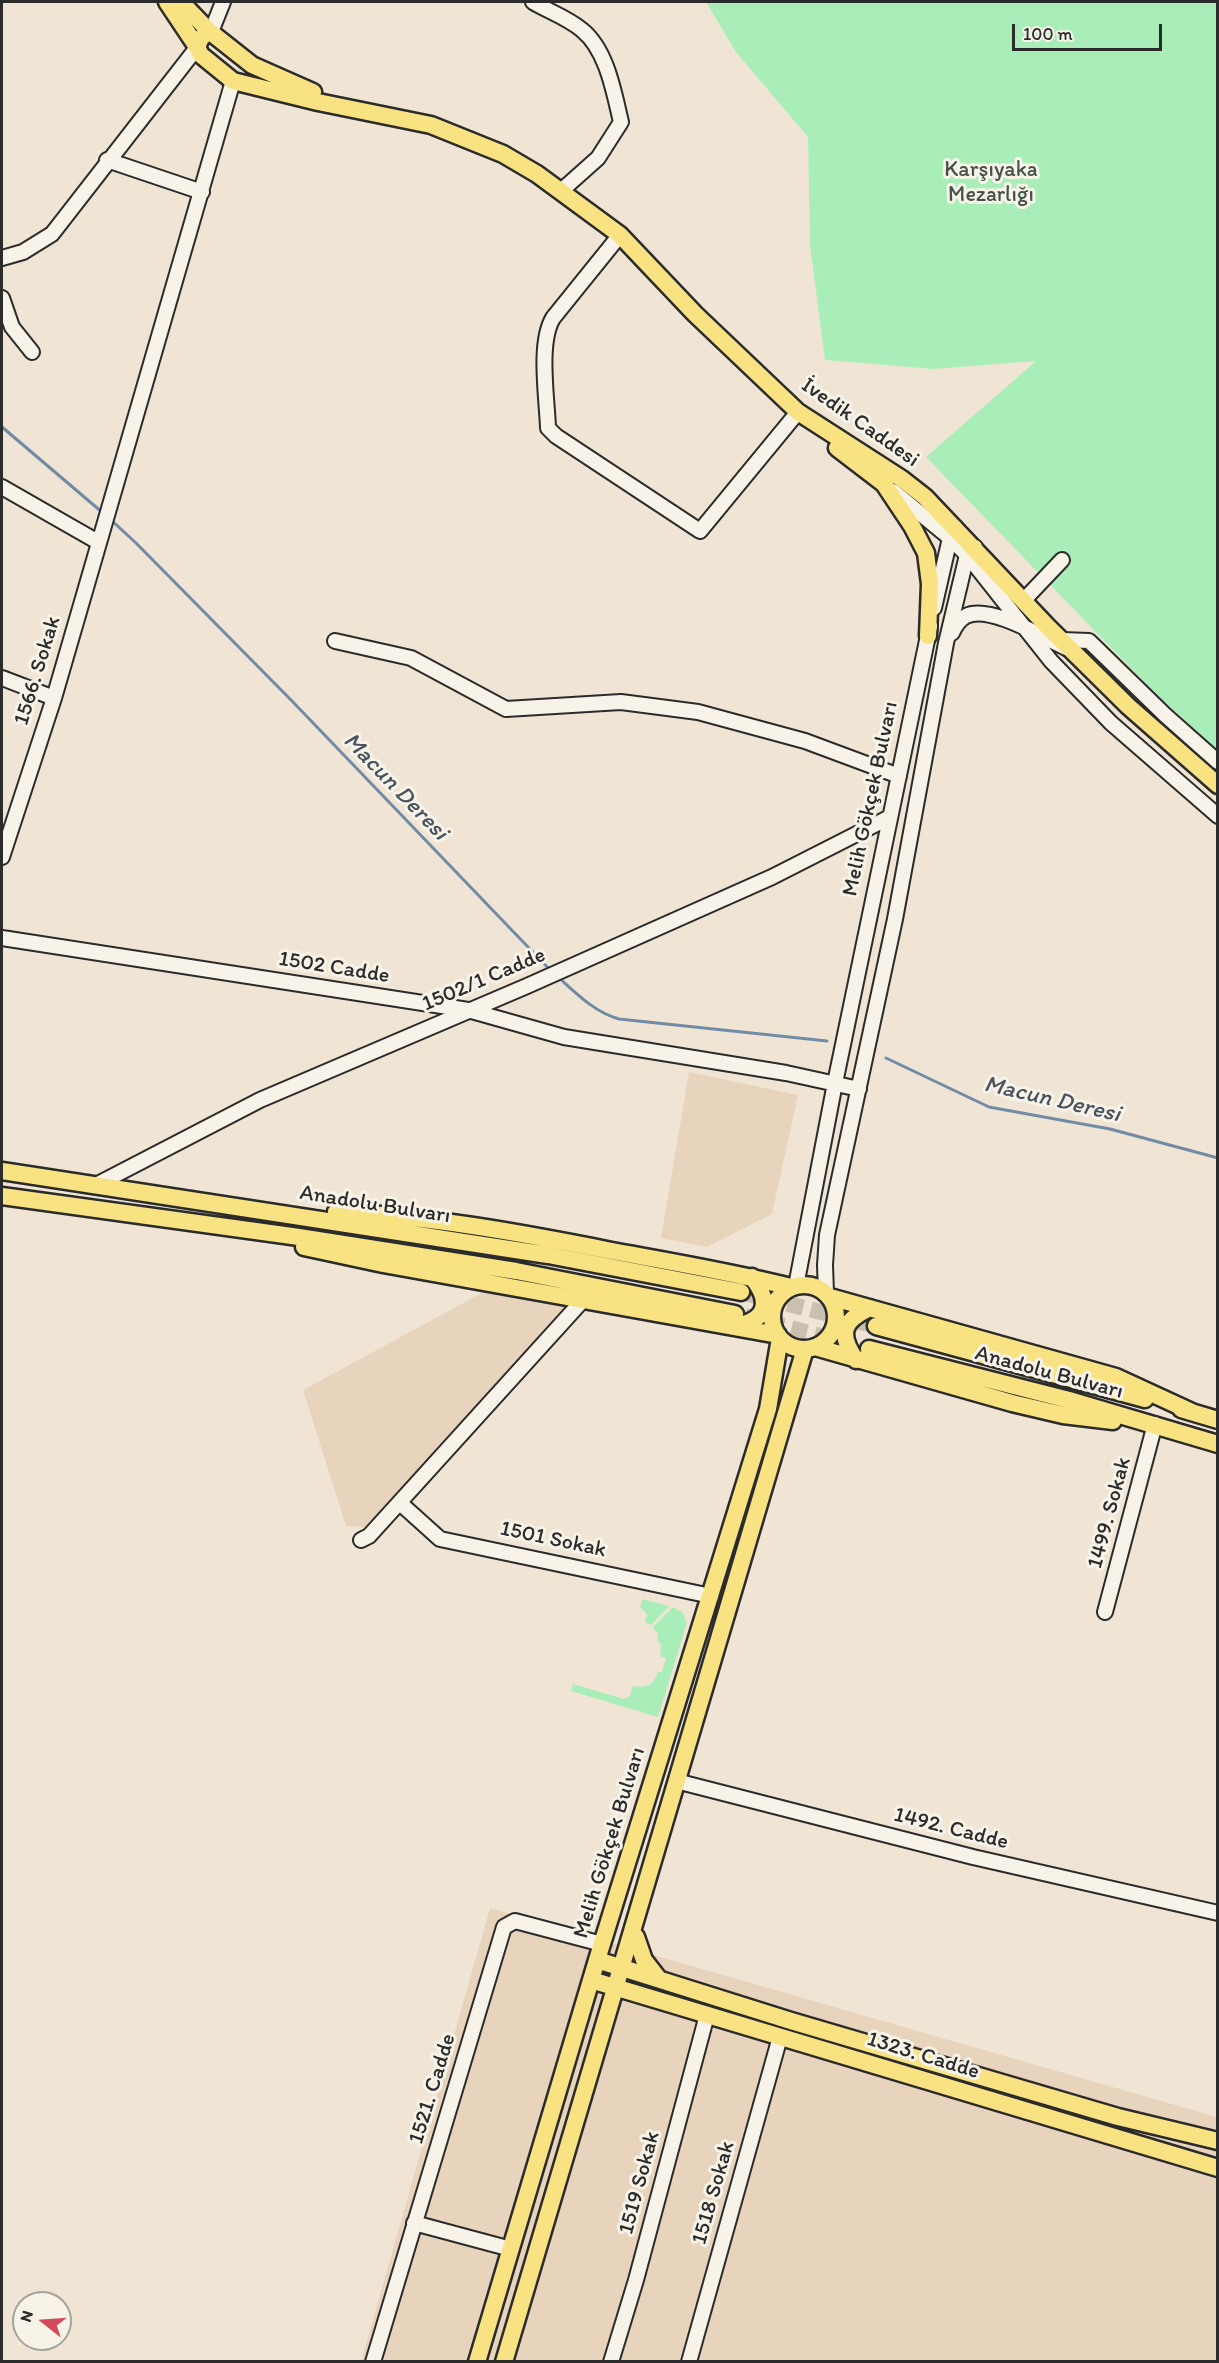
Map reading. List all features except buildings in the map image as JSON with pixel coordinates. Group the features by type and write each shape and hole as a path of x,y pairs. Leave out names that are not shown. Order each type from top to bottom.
{"main road":[{"name":"İvedik Caddesi","path":"167,2 201,55 237,82 318,102 431,124 502,154 561,191 620,235 695,314 798,412 902,479 925,497 971,551 1024,600 1128,706 1218,785"},
{"name":"İvedik Caddesi","path":"181,2 210,32 252,65 347,106"},
{"path":"197,48 201,38 210,32"},
{"path":"237,82 251,73 252,65"},
{"path":"823,428 837,448 884,484 912,525 926,553 930,584 928,636"},
{"name":"Anadolu Bulvarı","path":"2,1171 548,1255 741,1292"},
{"name":"Anadolu Bulvarı","path":"2,1196 264,1232 549,1277 734,1320"},
{"path":"281,1213 336,1212 394,1215 526,1235 793,1286 806,1284 817,1287 828,1295 870,1308 1116,1377 1192,1412"},
{"path":"264,1232 314,1250 583,1300 752,1323 764,1308 764,1296 752,1277"},
{"path":"779,1337 774,1327 773,1308 777,1300 793,1286"},
{"path":"734,1320 779,1337 787,1344 810,1348 830,1335 834,1326 834,1306 828,1295"},
{"path":"863,1354 848,1349 844,1336 846,1324 855,1315 870,1308"},
{"name":"Anadolu Bulvarı","path":"876,1326 1218,1420"},
{"name":"Melih Gökçek Bulvarı","path":"477,2361 599,1952 768,1409 779,1337"},
{"name":"Anadolu Bulvarı","path":"810,1348 863,1354 1151,1423 1218,1444"},
{"name":"Melih Gökçek Bulvarı","path":"504,2361 676,1780 810,1348"},
{"path":"632,1933 636,1937 644,1960 659,1979"},
{"path":"599,1952 621,1967 790,2021 1129,2120 1218,2141"},
{"name":"1323. Cadde","path":"591,1980 1218,2168"},
{"path":"1123,2139 1129,2120"},
{"path":"1187,2159 1196,2151 1199,2143 1196,2134"}],"street":[{"path":"210,32 223,2"},
{"path":"533,2 581,29 591,40 613,89 621,122 598,158 561,191"},
{"path":"2,258 23,252 52,234 107,160 197,48"},
{"name":"1566. Sokak","path":"2,857 54,698 108,504 237,82"},
{"path":"107,160 202,192"},
{"path":"620,235 553,318 547,330 545,347 548,428 556,436 700,531 798,412"},
{"path":"2,298 12,327 32,352"},
{"path":"884,484 953,532"},
{"path":"2,487 100,536"},
{"name":"Melih Gökçek Bulvarı","path":"793,1286 928,636 953,532"},
{"path":"971,551 1051,660 1111,723 1218,816"},
{"name":"Melih Gökçek Bulvarı","path":"828,1295 825,1265 827,1235 895,919 946,643 971,551"},
{"path":"1024,600 1062,560"},
{"path":"946,643 958,622 968,615 983,614 1001,618 1068,646 1089,641 1165,715 1218,762"},
{"path":"335,641 411,658 506,709 621,702 698,712 805,741 899,776"},
{"path":"2,678 54,698"},
{"name":"1502/1 Cadde","path":"96,1185 260,1100 527,986 772,877 890,817"},
{"name":"1502 Cadde","path":"2,938 468,1010 564,1037 835,1083"},
{"path":"835,1083 859,1089"},
{"path":"361,1540 369,1536 400,1503 583,1300"},
{"name":"1499. Sokak","path":"1105,1612 1151,1423"},
{"name":"1501 Sokak","path":"400,1503 440,1539 711,1596"},
{"name":"1492. Cadde","path":"676,1780 973,1857 1218,1913"},
{"name":"1521. Cadde","path":"373,2361 504,1927 515,1921 599,1952"},
{"name":"1519 Sokak","path":"611,2361 636,2280 707,2015"},
{"name":"1518 Sokak","path":"688,2361 780,2037"},
{"path":"414,2223 511,2249"}],"shaded area":[{"path":"689,1072 798,1095 772,1214 707,1247 661,1238"},
{"path":"489,1289 572,1304 365,1527 346,1526 303,1390"},
{"path":"490,1908 1217,2117 1217,2361 361,2362"}],"green space":[{"name":"Karşıyaka Mezarlığı","path":"706,2 1217,2 1217,749 1158,696 926,457 1036,361 933,369 825,360 810,245 808,137 736,52"},
{"path":"643,1599 669,1606 651,1625 645,1622 647,1614 640,1607"},
{"path":"673,1607 683,1613 687,1623 658,1717 571,1691 573,1684 624,1699 630,1696 633,1686 642,1687 652,1683 658,1672 662,1672 666,1658 660,1656 661,1645 653,1627"}],"waterway":[{"name":"Macun Deresi","path":"2,427 103,513"},
{"name":"Macun Deresi","path":"110,519 292,701 552,972"},
{"name":"Macun Deresi","path":"557,976 593,1007 619,1019 827,1041"},
{"name":"Macun Deresi","path":"886,1058 989,1107 1110,1129 1218,1158"}],"tunnel":[{"path":"741,1292 876,1326"},
{"path":"745,1316 869,1349"}]}
